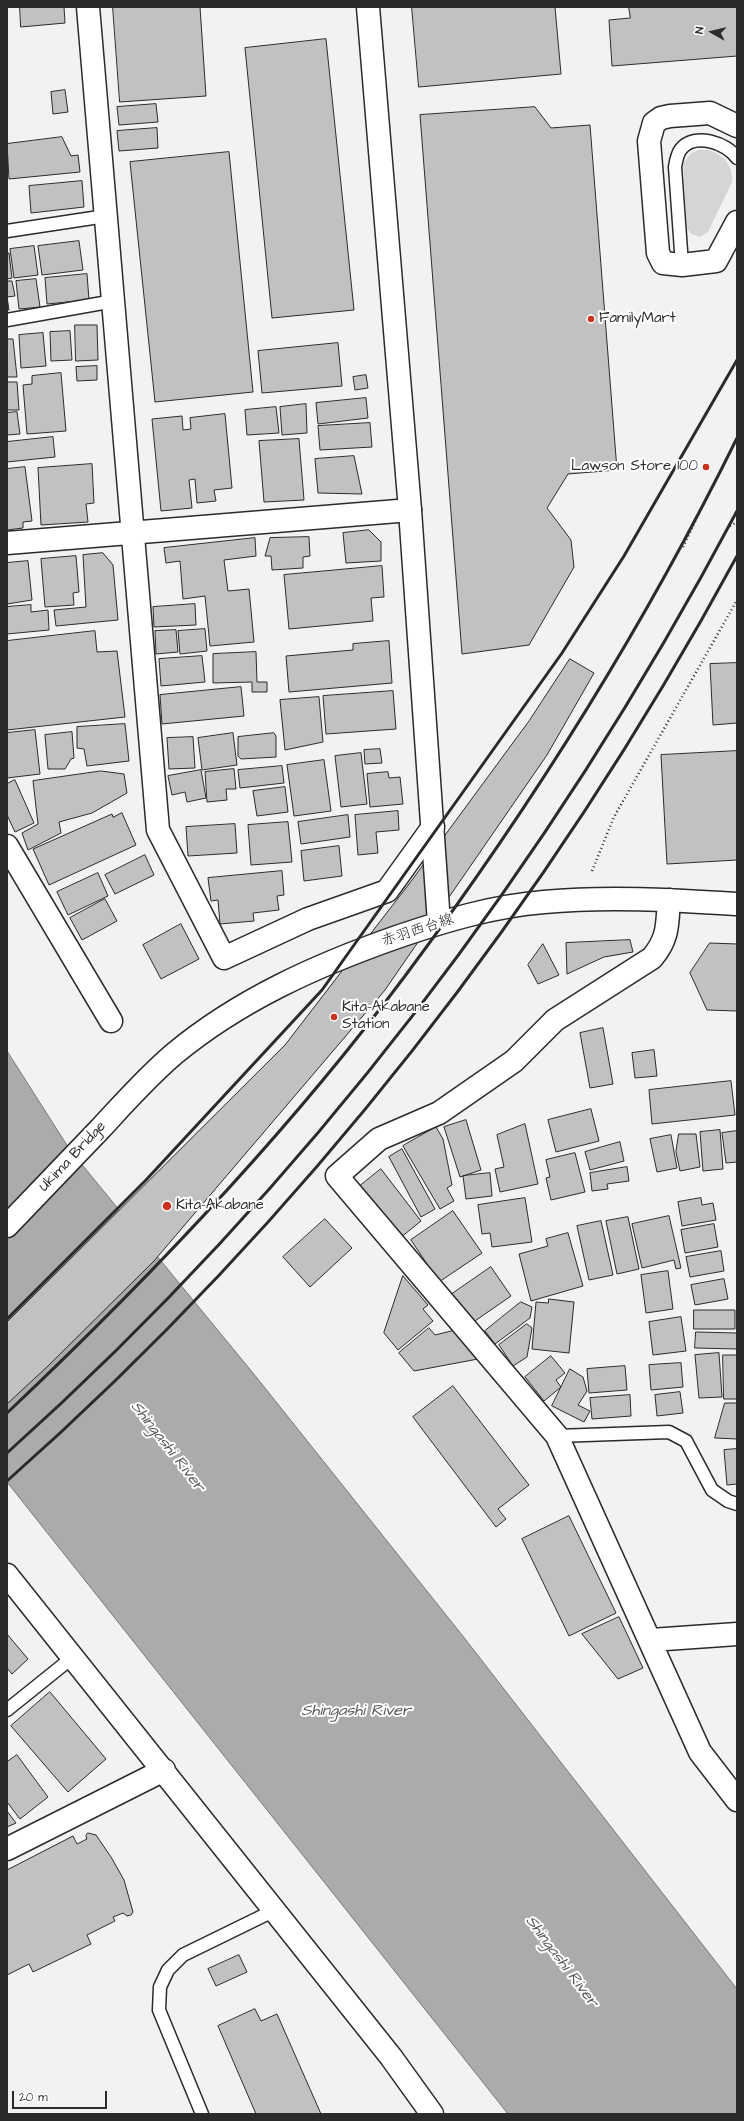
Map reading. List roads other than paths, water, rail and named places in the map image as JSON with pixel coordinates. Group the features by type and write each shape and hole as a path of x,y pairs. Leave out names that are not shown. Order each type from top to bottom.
{"street":[{"path":"88,7 134,533 158,830 224,958 308,919 387,891 433,827"},
{"path":"368,7 410,510 439,923"},
{"path":"737,126 710,113 661,118 654,123 650,131 649,141 658,253 663,264 682,265 716,261 737,222"},
{"path":"7,543 410,510"},
{"path":"7,846 111,1021"},
{"name":"赤羽西台線","path":"139,1087 180,1050 213,1025 253,999 296,978 364,949 439,923 489,910 542,902 603,898 737,904"},
{"path":"668,900 666,936 661,948 652,958 555,1020 514,1061 440,1113 379,1139 337,1176 557,1436 651,1640 700,1752 737,1800"},
{"name":"Ukima Bridge","path":"7,1226 139,1087"},
{"path":"7,1575 275,1910 391,2058 432,2114"},
{"path":"651,1640 737,1634"},
{"path":"7,1849 164,1770"}],"lane":[{"path":"682,265 675,167 681,148 688,143 703,140 729,150 737,158"},
{"path":"7,231 106,216"},
{"path":"7,320 114,301"},
{"path":"557,1436 669,1432 686,1441 712,1490 728,1501 737,1504"},
{"path":"7,1710 73,1657"},
{"path":"202,2114 159,2010 160,1987 168,1970 183,1955 275,1910"}],"water":[{"name":"Shingashi River","path":"7,1051 70,1150 257,1378 462,1635 737,1989 737,2114 508,2114 7,1482"}],"railway":[{"path":"7,1319 146,1180 322,990 562,653 624,556 737,360"},
{"path":"7,1413 113,1310 215,1203 313,1092 360,1035 405,976 497,847 583,714 664,578 737,438"},
{"path":"7,1453 117,1350 221,1242 320,1130 414,1014 503,894 586,769 664,642 737,511"},
{"path":"7,1481 116,1380 220,1275 318,1165 412,1050 501,932 585,810 664,685 737,556"}],"place":[{"name":"FamilyMart","path":"591,319"},
{"name":"Lawson Store 100","path":"706,467"},
{"name":"Kita-Akabane Station","path":"334,1017"},
{"name":"Kita-Akabane","path":"167,1206"}]}
